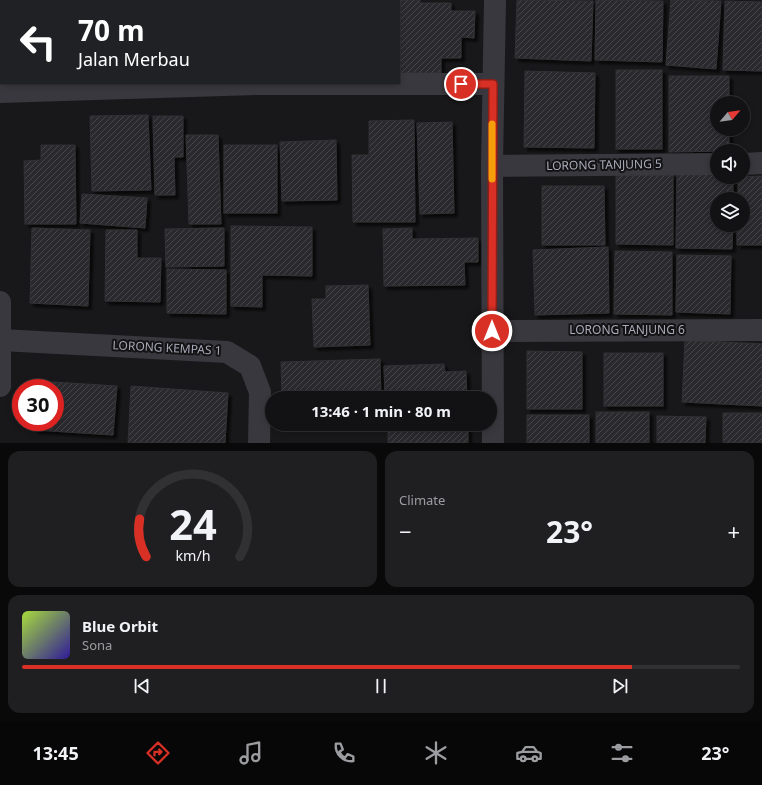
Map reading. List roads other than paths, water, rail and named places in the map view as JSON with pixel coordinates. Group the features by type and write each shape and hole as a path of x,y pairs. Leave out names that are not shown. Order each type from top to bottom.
{"street":[{"path":"493,443 492,166 495,0"},
{"path":"0,92 257,84 493,84"},
{"name":"LORONG TANJUNG 5","path":"492,166 710,164"},
{"path":"750,164 762,164"},
{"path":"0,302 0,386"},
{"name":"LORONG TANJUNG 6","path":"492,331 762,330"},
{"name":"LORONG KEMPAS 1","path":"1,340 227,352 250,366 260,392 259,443"}]}
